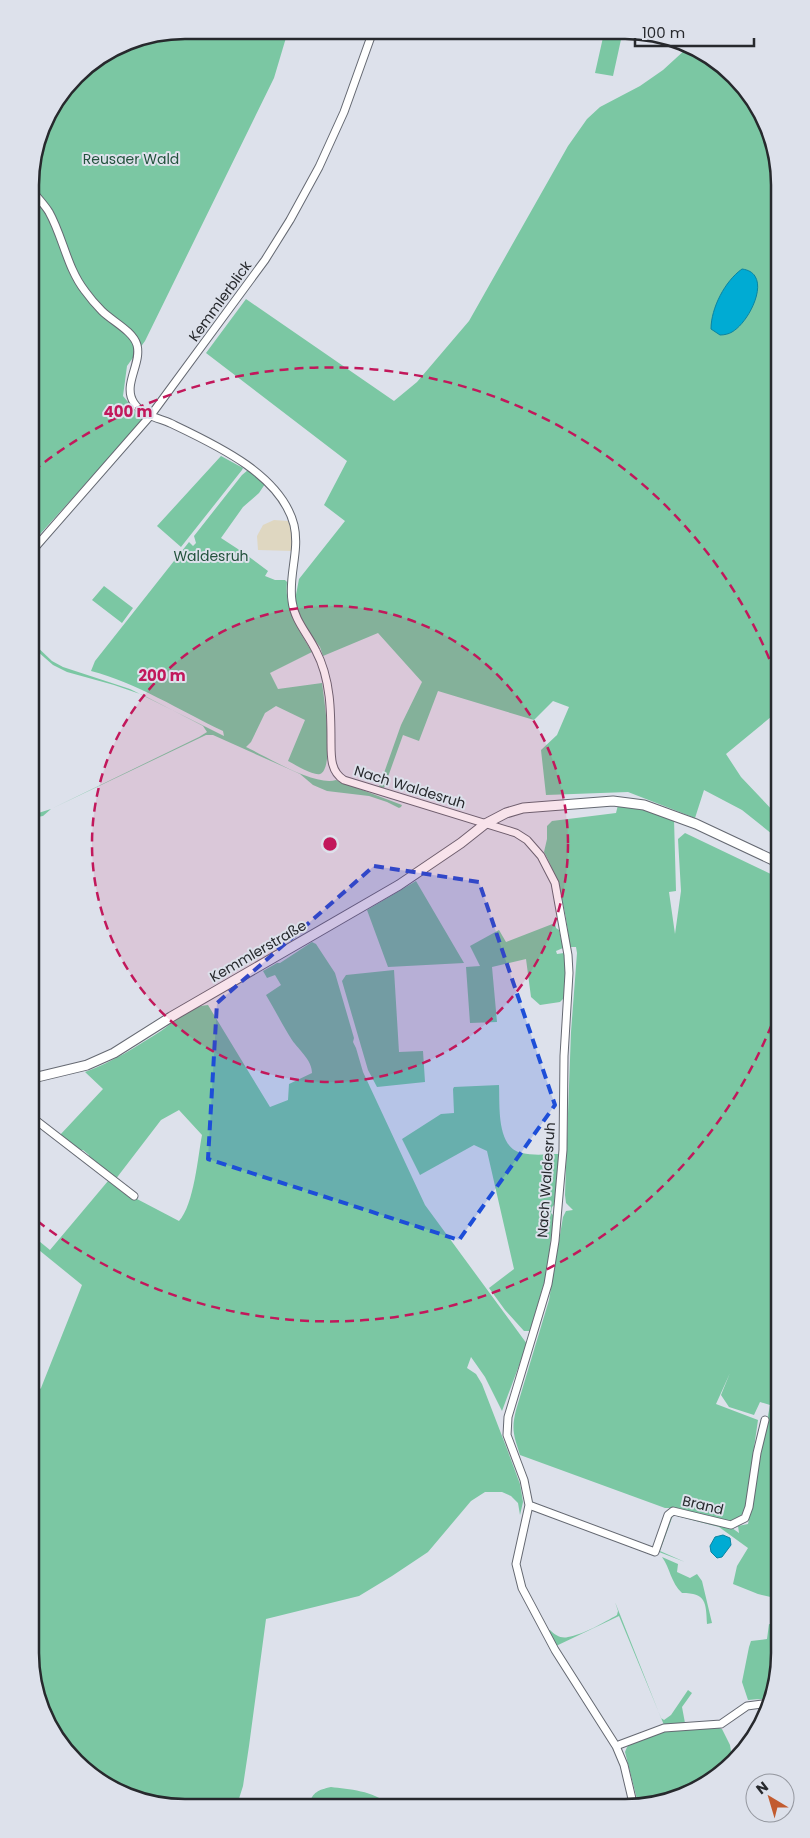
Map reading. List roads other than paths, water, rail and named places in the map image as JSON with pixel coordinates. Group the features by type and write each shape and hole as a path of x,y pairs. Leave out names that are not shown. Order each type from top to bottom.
{"street":[{"name":"Kemmlerblick","path":"39,543 152,415 265,260 290,220 319,167 344,112 369,39"},
{"name":"Nach Waldesruh","path":"39,199 49,212 83,289 101,310 130,334 136,343 138,358 130,394 134,403 144,413 191,433 260,474 273,488 290,514 296,539 292,601 298,621 316,650 327,681 331,721 332,764 335,771 344,780 516,833 526,840 541,856 555,883 568,955 564,1056 564,1150 548,1284 508,1417 507,1435 524,1480 528,1504"},
{"name":"Kemmlerstraße","path":"39,1077 86,1065 114,1053 171,1017 399,885 461,843 485,824 506,813 523,808 613,801 644,805 696,824 771,859"},
{"path":"39,1122 134,1196"},
{"name":"Brand","path":"528,1504 655,1552 668,1514 673,1511 731,1525 736,1524 745,1518 749,1508 757,1453 765,1420"},
{"path":"528,1504 516,1564 522,1588 560,1659 616,1746 624,1765 632,1799"},
{"path":"616,1746 664,1728 721,1724 747,1706 762,1704"}],"water":[{"path":"742,269 751,272 756,279 758,288 756,298 752,309 739,327 725,335 720,335 711,329 713,312 730,280"},
{"path":"723,1535 730,1538 731,1545 722,1557 717,1558 711,1552 710,1546 715,1537"}],"park label":[{"name":"Reusaer Wald","path":"131,159"},
{"name":"Waldesruh","path":"211,556"}]}
